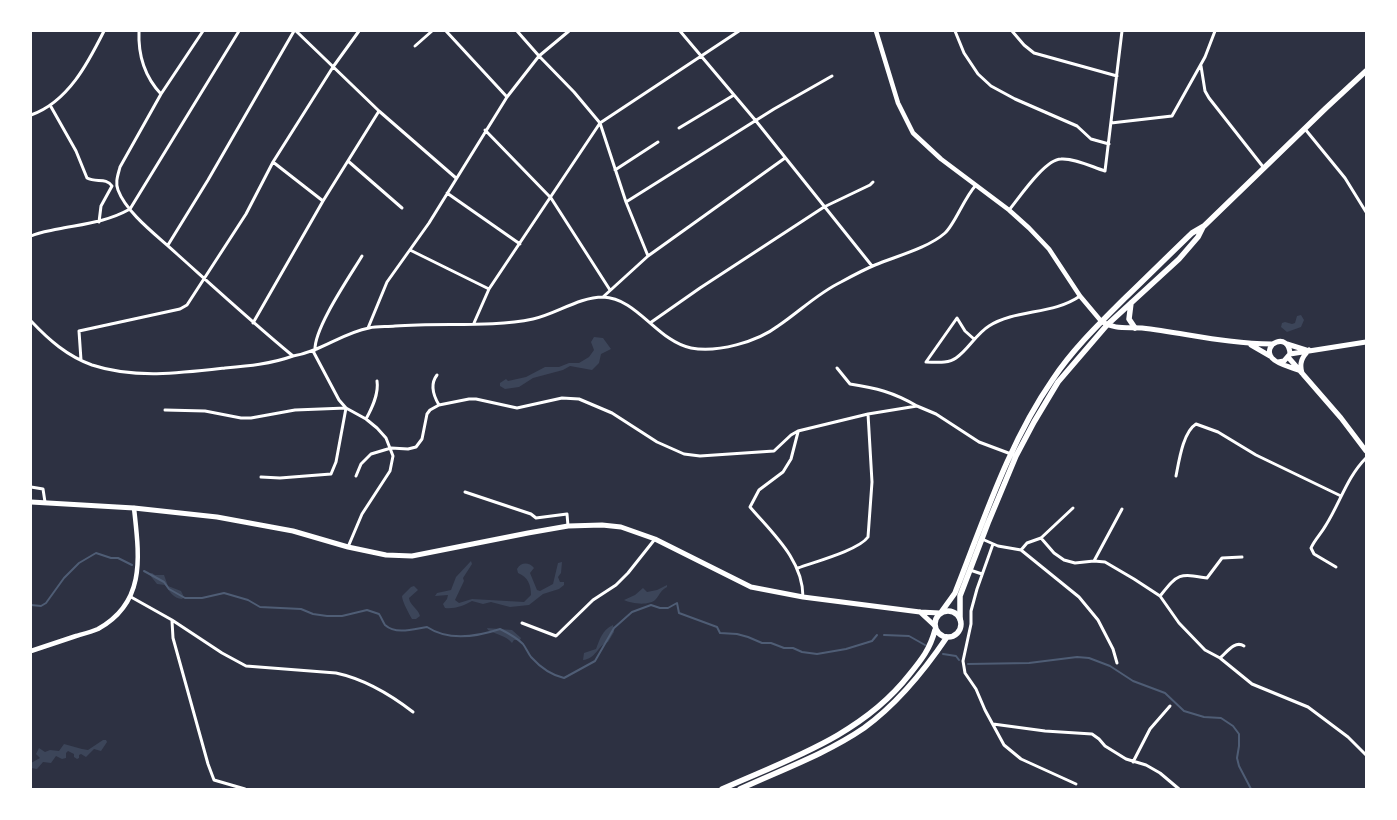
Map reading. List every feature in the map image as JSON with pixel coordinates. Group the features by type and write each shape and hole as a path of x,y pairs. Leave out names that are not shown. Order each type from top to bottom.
{"main road":[{"path":"920,612 940,635 954,636 960,630 960,596 1024,426 1054,378 1101,321 1192,233 1204,226 1366,71"},
{"path":"722,789 831,740 858,723 902,684 931,646 935,618 955,593 1013,455 1058,382 1107,325 1179,259 1198,237 1204,226"},
{"path":"1131,303 1128,319 1135,328"},
{"path":"1101,321 1116,328 1135,328 1251,344 1272,344 1282,341 1286,344 1308,350"},
{"path":"1278,362 1308,350 1366,342"},
{"path":"1251,344 1278,362 1298,370"},
{"path":"1270,356 1269,352 1272,344"},
{"path":"1286,344 1289,348 1289,356 1298,370 1341,418 1366,450"},
{"path":"1303,376 1300,368 1301,362 1308,350"},
{"path":"31,502 134,508 217,517 292,531 348,548 386,555 412,556 568,526 602,525 621,527 655,539 751,587 803,598 920,612 941,612 946,610 955,612 960,619"},
{"path":"740,789 833,746 863,728 888,709 907,689 947,637"}],"street":[{"path":"31,115 50,104 68,88 81,73 104,31"},
{"path":"139,31 142,63 147,77 161,94"},
{"path":"203,31 161,94 120,167 116,180 118,190 130,208 168,245 253,323 293,356"},
{"path":"31,236 100,222 115,217 130,208 239,31"},
{"path":"168,245 295,31 379,111 456,178"},
{"path":"81,360 79,331 184,308 205,279 246,214 273,162 333,67 359,31"},
{"path":"415,46 432,31"},
{"path":"446,31 507,97"},
{"path":"517,31 600,123 626,202 648,256"},
{"path":"368,328 388,282 429,223 507,97 539,56 568,31"},
{"path":"680,31 756,121 872,266"},
{"path":"474,323 489,289 600,123 739,31"},
{"path":"876,31 898,103 910,128 937,156 1009,210 1049,249 1080,296 1101,321"},
{"path":"955,31 964,53 978,74 991,86 1015,99 1077,126 1091,139 1109,144"},
{"path":"1012,31 1034,53 1064,63 1117,76"},
{"path":"1111,123 1172,116 1201,66 1214,31"},
{"path":"1009,210 1044,168 1053,161 1060,159 1068,160 1106,171 1121,32"},
{"path":"1201,66 1205,91 1209,98 1264,168"},
{"path":"626,202 832,76"},
{"path":"679,128 734,95"},
{"path":"50,104 63,131 73,145 87,178 92,181 104,180 112,186 101,206 100,222"},
{"path":"253,323 323,201 379,111"},
{"path":"1304,129 1345,178 1366,212"},
{"path":"485,130 551,198 610,290"},
{"path":"615,170 658,142"},
{"path":"604,297 648,256 785,158"},
{"path":"348,161 402,208"},
{"path":"273,162 323,201"},
{"path":"650,323 824,207 873,182"},
{"path":"31,321 60,349 81,360 107,369 136,373 167,373 245,366 281,360 314,350 368,328 421,324 510,322 534,319 589,299 604,297 624,303 675,342 704,350 722,348 749,340 776,328 832,286 872,266 929,243 947,232 968,194 976,185"},
{"path":"447,193 520,244"},
{"path":"410,250 489,289"},
{"path":"348,548 362,514 390,471 393,463 391,448 386,438 377,428 366,419 346,408 339,400 330,386 314,350 316,337 320,329 362,256"},
{"path":"974,340 964,331 957,318 926,362 955,359 974,340 989,325 1027,312 1060,307 1080,296"},
{"path":"837,368 850,384 879,388 899,395 917,406 936,414 979,442 1013,455"},
{"path":"437,375 433,380 433,385 434,395 439,405"},
{"path":"366,419 374,403 378,386 377,381"},
{"path":"356,476 361,464 370,454 391,448 408,449 416,447 422,439 430,410 439,405 469,398 518,408 562,398 578,399 612,413 657,442 684,454 700,456 774,451 798,431 868,414 917,406"},
{"path":"164,410 205,411 251,418 295,410 346,408"},
{"path":"261,477 280,478 331,474 336,462 346,408"},
{"path":"798,568 864,543 868,537 872,482 868,414"},
{"path":"1176,476 1180,454 1190,427 1196,424 1218,432 1256,455 1341,496"},
{"path":"798,431 798,438 791,459 783,472 758,490 750,507 798,568 803,584 803,598"},
{"path":"1336,567 1314,554 1311,548 1316,538 1326,526 1341,496 1366,458"},
{"path":"31,487 43,489 45,502"},
{"path":"465,492 531,514 536,518 567,514 568,526"},
{"path":"31,651 97,629 112,619 130,597 138,567 139,551 134,508"},
{"path":"1021,550 1028,543 1041,538 1073,508"},
{"path":"1094,561 1122,509"},
{"path":"1041,538 1054,553 1064,560 1075,563 1106,562 1160,596 1188,632 1205,650 1220,658 1252,684 1308,707 1348,737 1366,755"},
{"path":"522,624 556,636 593,600 616,585 655,539"},
{"path":"982,539 993,544 1021,550 1079,597 1098,620 1113,649 1117,663"},
{"path":"993,544 971,611 971,624 963,667 965,673 976,690 1004,745 1021,759 1076,784"},
{"path":"1160,596 1175,578 1183,575 1207,578 1222,558 1242,557"},
{"path":"970,570 982,574"},
{"path":"130,597 172,620 222,653 246,666 336,673 351,676 399,702 413,712"},
{"path":"172,620 172,638 214,780 245,789"},
{"path":"1220,658 1236,644 1244,646"},
{"path":"1133,762 1150,729 1170,706"},
{"path":"993,724 1045,731 1092,734 1105,746 1133,762 1146,765 1160,773 1179,789"},
{"path":"1170,789 1173,784"}],"shaded area":[{"path":"1301,315 1304,320 1301,327 1287,332 1281,327 1282,323 1285,322 1295,323 1297,316"},
{"path":"594,337 603,338 611,349 601,354 599,363 592,370 570,366 563,370 533,378 519,387 505,389 500,386 500,383 506,379 508,381 526,377 545,367 559,367 569,363 579,363 589,357 594,350 591,342"},
{"path":"471,561 472,564 463,578 464,581 455,600 459,603 472,599 524,602 531,595 530,588 527,579 518,573 517,569 525,564 534,568 530,573 537,590 540,591 553,584 558,563 562,562 561,573 558,577 560,582 564,582 564,585 559,589 543,594 529,605 510,607 491,602 483,604 472,601 459,607 445,608 443,604 448,595 435,596 437,593 451,590 456,577"},
{"path":"149,574 164,575 168,586 181,591 184,597 182,599 176,597 165,585 157,584"},
{"path":"667,585 656,599 650,603 632,603 624,600 635,595 643,588 647,592"},
{"path":"414,586 418,590 409,598 420,616 412,619 402,596"},
{"path":"613,625 614,632 608,642 601,646 594,655 583,660 584,653 596,649 604,632"},
{"path":"487,628 512,630 521,638 520,640 514,640 512,643 507,638"},
{"path":"103,740 107,742 101,751 94,749 86,757 81,754 77,759 74,757 74,754 68,751 66,758 62,759 56,756 51,763 43,762 37,769 31,768 31,763 40,758 36,754 39,748 45,752 50,750 59,751 64,744 88,750"}],"waterway":[{"path":"31,605 41,606 46,603 64,578 79,563 96,553 111,558 118,558 132,565"},
{"path":"144,571 164,582 169,589 185,598 202,598 224,593 248,600 260,607 301,609 313,614 327,616 342,616 367,610 379,614 385,625 389,628 400,631 427,627 453,636 472,636 500,629 512,635 520,642 531,657 542,667 550,673 564,678 595,661 614,628 632,612 651,605 668,608 677,603 679,613 717,627 720,633 737,634 762,643 771,643 784,648 793,648 802,652 817,654 846,649 872,641 877,635"},
{"path":"884,635 909,636 925,645"},
{"path":"943,654 956,656 959,660"},
{"path":"968,664 1029,663 1077,657 1089,658 1110,666 1133,681 1165,693 1184,711 1204,717 1221,718 1233,726 1239,734 1237,758 1239,766 1251,789"}]}
